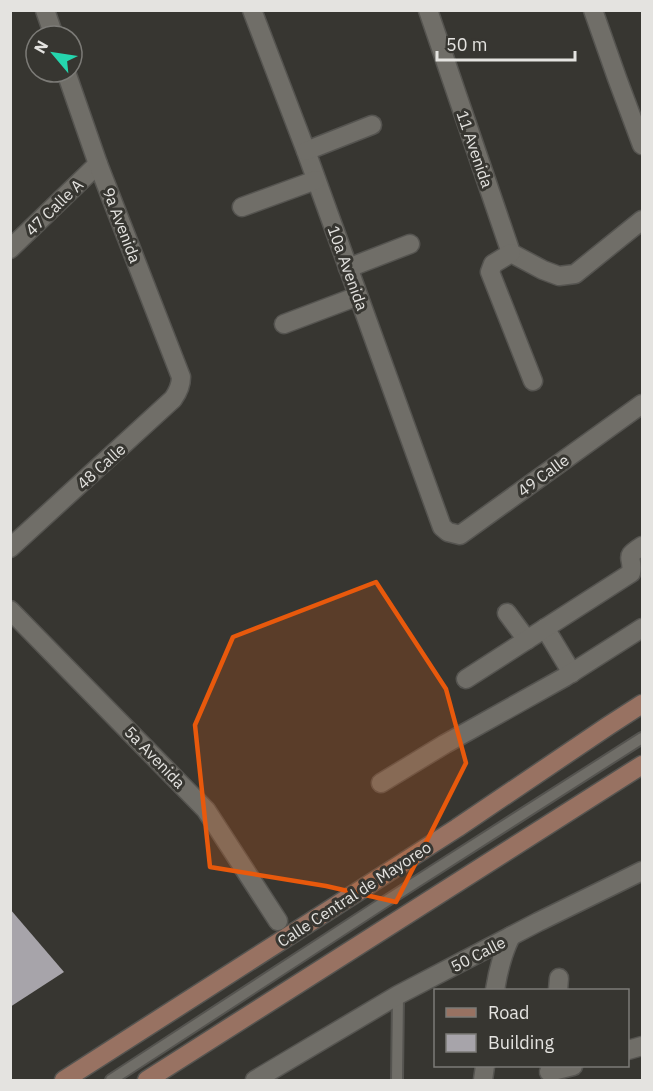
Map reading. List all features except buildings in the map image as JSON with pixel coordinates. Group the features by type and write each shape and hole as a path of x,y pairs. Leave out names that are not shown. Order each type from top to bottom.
{"main road":[{"name":"Calle Central de Mayoreo","path":"64,1080 457,828 642,704"},
{"path":"147,1080 642,765"}],"street":[{"name":"10a Avenida","path":"252,10 306,151 442,527"},
{"name":"11 Avenida","path":"428,10 511,253"},
{"path":"593,10 642,145"},
{"name":"9a Avenida","path":"70,84 98,164 181,377"},
{"path":"306,151 372,125"},
{"name":"47 Calle A","path":"10,249 98,164"},
{"path":"242,207 316,180"},
{"path":"533,381 490,272 494,264 511,253 559,276 575,274 642,220"},
{"path":"348,268 410,244"},
{"path":"284,324 358,296"},
{"name":"48 Calle","path":"10,548 173,399 181,384 181,377"},
{"name":"49 Calle","path":"442,527 448,532 460,535 642,404"},
{"path":"466,679 631,573 629,557 642,546"},
{"name":"5a Avenida","path":"10,610 206,810 278,921"},
{"path":"507,613 527,640"},
{"path":"545,628 572,673"},
{"path":"381,783 445,744 572,673 642,628"},
{"name":"50 Calle","path":"255,1080 398,995 642,871"},
{"path":"495,989 504,951 511,936"},
{"path":"549,1073 567,1067"}],"lane":[{"path":"111,1080 642,738"},
{"path":"398,995 398,1080"}],"highlighted area":[{"path":"376,582 446,689 466,763 396,902 326,886 210,867 195,725 233,637"}]}
